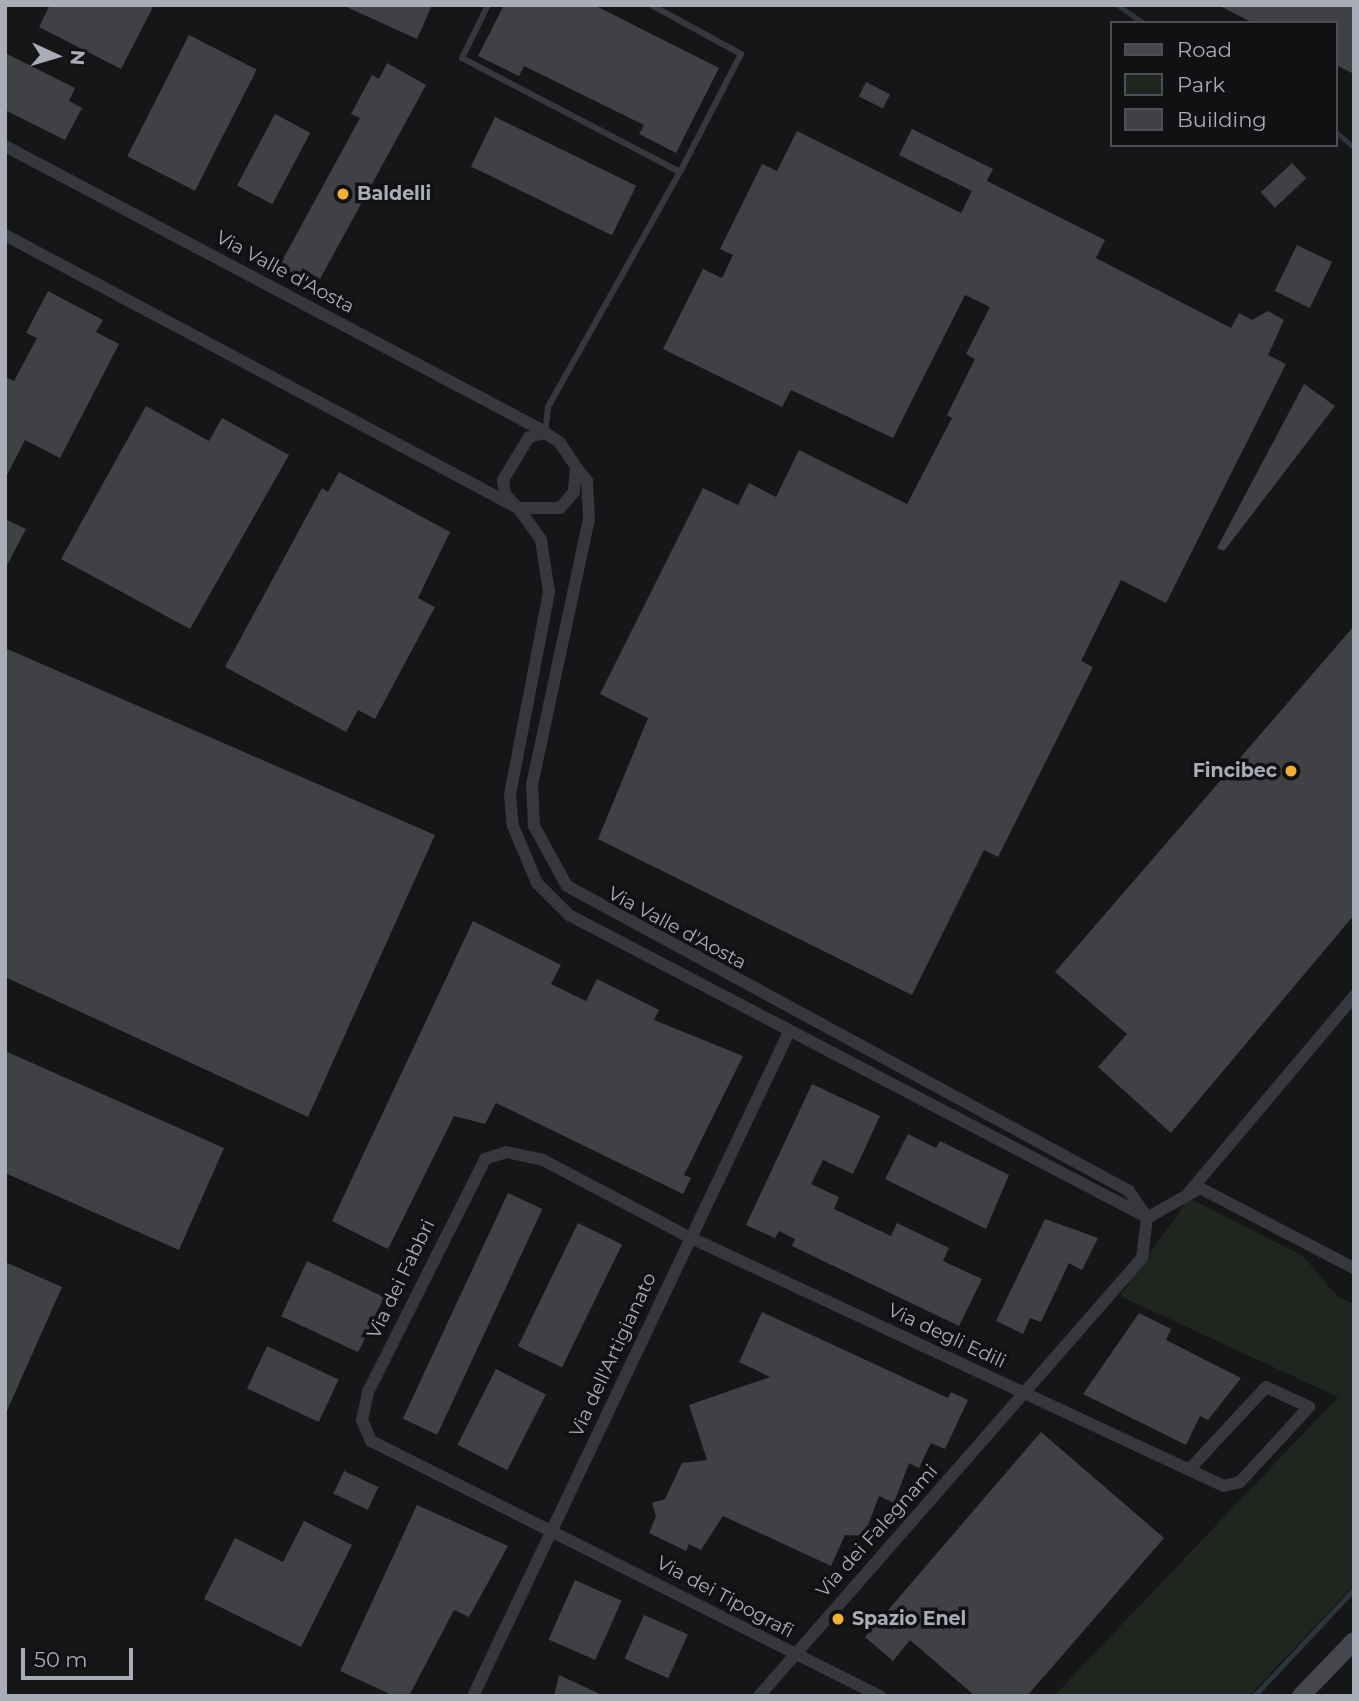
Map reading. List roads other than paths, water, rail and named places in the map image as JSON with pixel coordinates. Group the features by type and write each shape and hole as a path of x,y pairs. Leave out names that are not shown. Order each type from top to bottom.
{"street":[{"name":"Via Valle d'Aosta","path":"5,146 545,433 587,481 589,519 532,784 534,826 567,886 1129,1191 1147,1218"},
{"name":"Via Valle d'Aosta","path":"5,235 518,508 560,508 574,492 576,467"},
{"name":"Via Valle d'Aosta","path":"545,433 529,437 503,481 505,494 541,540 548,566 549,592 510,794 519,846 537,883 569,915 1147,1218"},
{"path":"1185,1197 1354,996"},
{"name":"Via dell'Artigianato","path":"473,1696 789,1032"},
{"name":"Via dei Fabbri","path":"554,1529 371,1441 362,1420 374,1380 485,1158 506,1152 543,1160 690,1237"},
{"path":"1026,1393 1142,1258 1147,1218 1200,1188 1354,1268"},
{"name":"Via degli Edili","path":"690,1237 1026,1393 1189,1470 1224,1486 1240,1482 1309,1407 1266,1387 1189,1470"},
{"name":"Via dei Falegnami","path":"759,1696 1026,1393"},
{"name":"Via dei Tipografi","path":"554,1529 880,1696"},
{"path":"1301,1696 1354,1642"}],"lane":[{"path":"488,5 462,58 680,172"},
{"path":"545,433 548,407 680,172 741,54 651,5"}],"waterway":[{"path":"1118,5 1141,21"},
{"path":"1338,134 1354,147"},
{"path":"1254,1696 1354,1589"}],"place":[{"name":"Baldelli","path":"343,194"},
{"name":"Fincibec","path":"1291,771"},
{"name":"Spazio Enel","path":"838,1619"}]}
